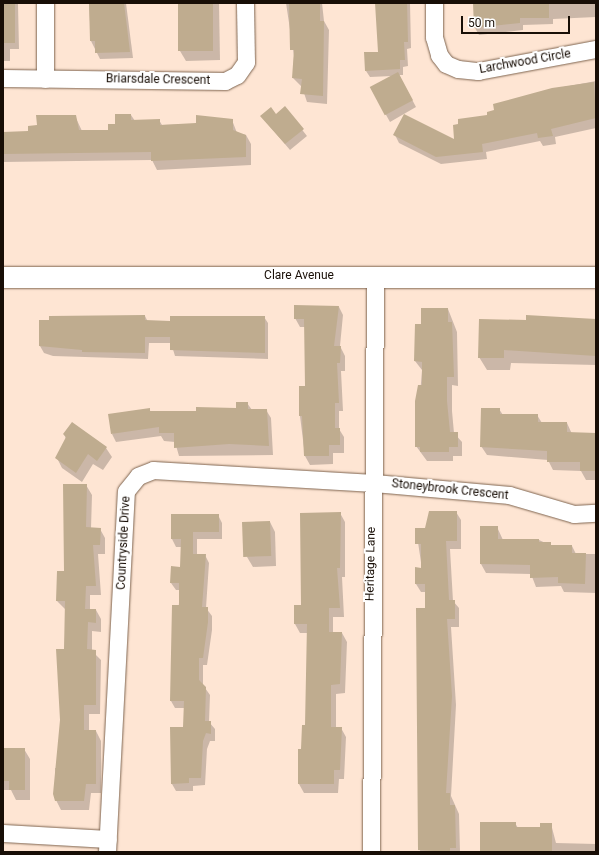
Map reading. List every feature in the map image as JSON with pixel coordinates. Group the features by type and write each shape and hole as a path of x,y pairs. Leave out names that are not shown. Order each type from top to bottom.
{"street":[{"path":"45,3 45,79"},
{"name":"Briarsdale Crescent","path":"3,78 225,81 237,75 246,62 245,3"},
{"name":"Larchwood Circle","path":"434,3 434,37 439,55 446,64 458,69 478,71 596,49"},
{"name":"Heritage Lane","path":"371,852 375,276"},
{"name":"Clare Avenue","path":"3,277 596,276"},
{"name":"Countryside Drive","path":"108,846 126,491 138,476 153,470 374,483"},
{"name":"Stoneybrook Crescent","path":"374,483 508,495 574,514 596,513"},
{"path":"3,833 108,846"}],"building":[{"path":"3,3 15,3 15,43 3,43"},
{"path":"89,3 124,3 130,52 95,53 95,41 90,41"},
{"path":"178,3 213,3 213,51 178,51"},
{"path":"289,3 320,3 320,21 324,21 323,96 300,94 302,79 292,78 294,50 290,50"},
{"path":"375,3 407,3 408,42 404,42 405,60 400,60 400,69 365,71 364,52 378,52"},
{"path":"473,3 549,3 549,18 520,18 520,23 474,28"},
{"path":"398,72 413,100 385,115 370,87"},
{"path":"594,82 596,118 551,129 553,136 538,138 537,133 482,144 483,152 436,157 393,135 404,114 454,139 453,125 458,124 458,119 487,115 487,112 494,110 493,104 552,88"},
{"path":"285,106 304,129 285,144 260,116 271,107 276,114"},
{"path":"115,114 131,114 131,120 160,119 160,125 196,123 196,115 233,119 233,130 246,135 246,157 151,161 151,152 3,154 3,132 28,131 28,126 37,125 36,115 76,115 79,130 108,130 108,124 115,124"},
{"path":"294,305 339,306 334,346 341,346 340,363 337,363 339,403 335,403 335,428 340,428 340,445 329,445 329,456 304,456 302,416 299,416 299,386 305,386 304,319 294,319"},
{"path":"421,308 448,308 448,322 452,322 454,377 447,377 447,401 450,432 458,432 458,447 449,447 449,452 420,452 420,447 415,447 415,401 418,385 422,385 422,362 414,361 415,324 421,324"},
{"path":"145,315 145,320 170,321 170,316 265,316 265,353 170,350 170,337 145,337 145,353 82,352 82,350 39,346 39,320 49,320 49,316"},
{"path":"526,315 596,319 596,356 504,350 504,358 478,358 479,319 526,320"},
{"path":"236,402 248,402 248,409 267,409 269,446 229,444 174,448 174,433 159,433 159,427 111,434 108,414 150,408 150,411 196,411 196,407 236,408"},
{"path":"481,408 500,408 500,414 538,414 538,422 567,422 567,432 596,433 596,471 580,471 580,462 547,462 547,451 480,447"},
{"path":"72,422 107,447 97,461 88,454 76,473 55,458 66,437 63,434"},
{"path":"63,484 87,484 86,527 101,528 100,545 93,545 96,586 86,586 85,609 96,609 96,623 88,622 87,649 96,650 96,705 84,705 84,730 96,730 96,784 86,784 84,801 55,801 53,794 60,720 56,649 64,649 65,601 56,601 57,571 64,571"},
{"path":"429,511 457,511 457,541 446,541 449,600 455,600 455,619 447,619 452,696 446,793 450,793 450,805 455,805 456,848 450,848 450,852 418,850 416,608 425,608 425,584 415,584 415,567 421,568 421,544 415,544 415,528 425,528"},
{"path":"341,512 340,568 337,568 340,608 329,608 329,632 342,632 340,684 331,685 331,727 342,727 340,770 334,770 334,784 298,784 298,749 301,749 302,725 305,725 307,624 294,624 294,605 301,605 300,513"},
{"path":"171,514 219,514 219,532 193,532 193,554 206,554 202,607 208,607 208,622 203,658 199,658 199,680 206,687 205,721 211,721 211,734 206,733 203,741 201,778 189,778 189,783 171,784 170,727 183,727 184,701 170,701 172,605 179,605 179,583 170,583 171,566 180,567 181,539 171,539"},
{"path":"270,521 271,556 243,557 242,522"},
{"path":"480,526 498,526 498,539 539,539 539,542 551,542 551,545 572,545 572,553 586,553 585,584 558,583 558,577 530,578 530,565 480,564"},
{"path":"3,748 25,748 25,790 9,790 9,781 3,781"},
{"path":"480,822 516,822 516,827 540,827 540,823 552,823 552,852 480,851"}]}
